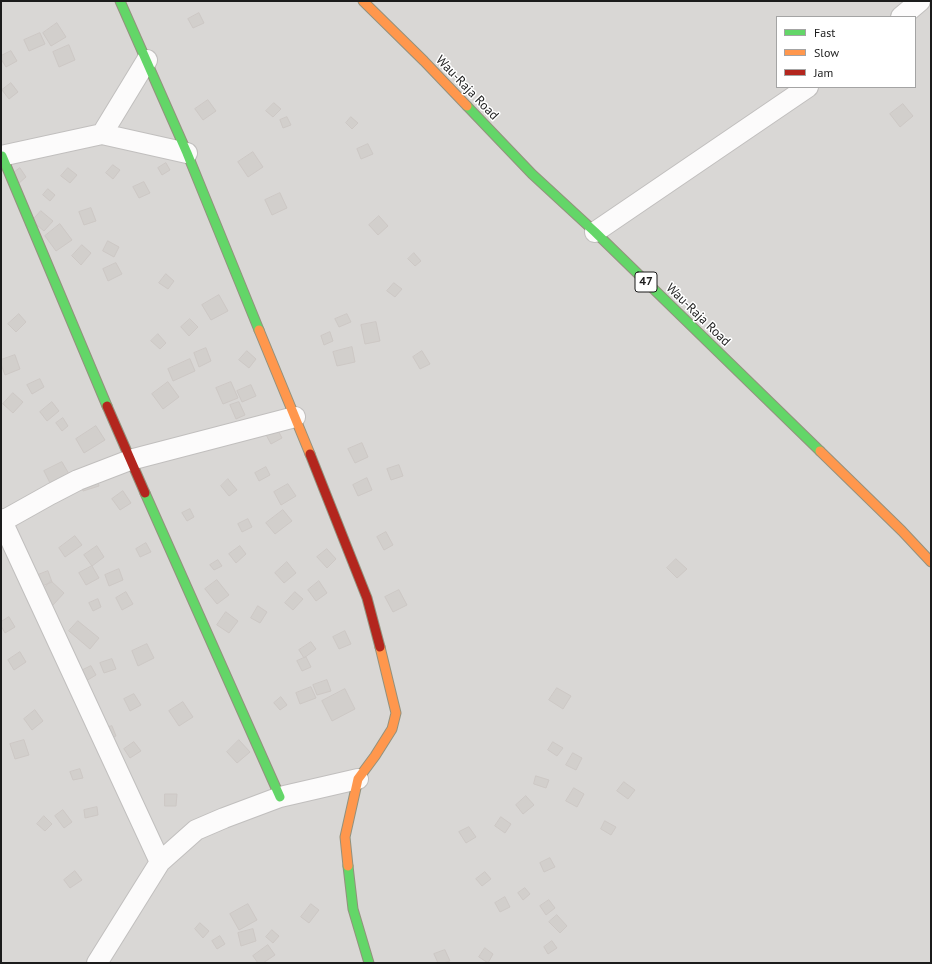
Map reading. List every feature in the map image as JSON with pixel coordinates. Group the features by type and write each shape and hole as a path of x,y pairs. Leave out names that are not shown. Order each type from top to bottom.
{"street":[{"path":"120,1 187,153 367,598 387,674 396,713 392,729 358,779 345,837 353,909 369,963"},
{"name":"Wau-Raja Road","path":"363,1 424,61 532,174 595,232 902,531 931,562"},
{"path":"902,16 920,1"},
{"path":"102,134 147,60"},
{"path":"595,232 807,88"},
{"path":"187,153 102,134 1,156 130,460 280,798"},
{"path":"160,862 1,521 78,480 130,460 295,417"},
{"path":"97,963 160,862 196,830 224,818 280,798 358,779"}],"shaded area":[{"path":"1,1 931,1 931,963 1,963"}],"building":[{"path":"199,13 204,23 193,28 188,19"},
{"path":"57,23 66,37 51,46 43,33"},
{"path":"40,33 45,44 29,51 24,40"},
{"path":"69,45 75,60 59,67 53,52"},
{"path":"11,51 17,61 6,67 1,59 1,56"},
{"path":"11,83 18,92 9,99 2,90"},
{"path":"208,100 216,111 203,120 195,109"},
{"path":"274,103 281,109 273,117 266,111"},
{"path":"903,104 913,116 900,127 890,114"},
{"path":"287,117 291,125 283,128 280,120"},
{"path":"351,117 358,123 352,129 346,123"},
{"path":"368,144 373,154 361,159 357,149"},
{"path":"253,152 263,167 248,177 238,162"},
{"path":"166,163 170,170 162,175 158,168"},
{"path":"113,165 120,170 113,179 106,173"},
{"path":"20,168 26,177 18,184 11,175"},
{"path":"68,168 77,175 70,183 61,176"},
{"path":"144,182 150,193 139,198 133,187"},
{"path":"48,189 55,195 50,201 43,195"},
{"path":"280,193 287,208 272,215 265,200"},
{"path":"91,208 96,221 84,225 79,212"},
{"path":"41,211 53,221 44,231 32,221"},
{"path":"379,216 388,226 378,235 369,225"},
{"path":"60,224 72,240 56,251 45,236"},
{"path":"108,241 119,247 114,257 103,251"},
{"path":"82,245 91,253 81,265 72,256"},
{"path":"414,253 421,261 415,266 408,259"},
{"path":"116,263 122,274 108,281 103,269"},
{"path":"166,274 174,281 168,289 159,283"},
{"path":"394,283 402,289 395,297 387,291"},
{"path":"219,295 228,311 211,320 202,305"},
{"path":"19,314 26,322 16,332 8,324"},
{"path":"347,314 351,322 339,327 335,319"},
{"path":"190,319 198,327 189,336 181,327"},
{"path":"376,322 380,341 365,344 361,325"},
{"path":"330,332 333,341 324,345 321,336"},
{"path":"158,334 166,343 160,349 151,341"},
{"path":"352,347 355,362 337,366 333,352"},
{"path":"206,348 211,361 199,367 194,353"},
{"path":"247,351 256,359 249,368 239,360"},
{"path":"422,351 430,364 420,369 413,357"},
{"path":"15,355 20,369 5,375 1,360"},
{"path":"190,359 195,371 173,381 168,369"},
{"path":"40,379 44,387 32,394 27,385"},
{"path":"168,382 179,397 163,409 152,394"},
{"path":"231,382 238,398 223,404 216,388"},
{"path":"251,385 256,396 242,402 237,391"},
{"path":"13,393 23,402 13,413 3,404"},
{"path":"52,402 59,411 47,421 40,412"},
{"path":"239,402 245,415 236,419 230,405"},
{"path":"63,418 68,426 62,431 56,423"},
{"path":"275,425 282,438 271,444 264,431"},
{"path":"96,426 105,440 84,453 76,439"},
{"path":"362,443 368,457 355,463 348,449"},
{"path":"62,462 69,474 50,483 44,471"},
{"path":"399,465 403,476 391,480 387,469"},
{"path":"266,467 270,475 259,481 255,473"},
{"path":"96,476 99,486 83,491 80,482"},
{"path":"367,478 372,490 358,496 353,485"},
{"path":"228,479 237,490 229,496 221,486"},
{"path":"288,484 296,496 281,505 274,492"},
{"path":"123,491 131,503 120,510 112,499"},
{"path":"190,509 194,517 187,521 182,513"},
{"path":"283,510 292,521 275,534 266,523"},
{"path":"248,519 252,527 242,532 238,524"},
{"path":"386,532 393,545 384,550 377,537"},
{"path":"75,536 82,545 65,557 59,548"},
{"path":"146,543 151,552 140,557 136,549"},
{"path":"97,546 104,557 92,566 84,555"},
{"path":"240,546 246,554 236,563 229,554"},
{"path":"327,549 336,559 327,568 317,557"},
{"path":"676,559 687,569 677,578 667,568"},
{"path":"218,560 222,566 214,570 210,565"},
{"path":"287,562 296,573 284,583 275,573"},
{"path":"92,566 99,578 86,585 79,573"},
{"path":"119,569 123,580 109,586 105,575"},
{"path":"48,571 52,582 37,588 33,577"},
{"path":"217,580 229,595 217,604 205,589"},
{"path":"51,581 64,593 53,605 40,593"},
{"path":"319,581 327,593 316,601 308,590"},
{"path":"399,590 407,605 393,612 385,597"},
{"path":"126,592 133,604 122,610 116,598"},
{"path":"295,592 303,599 293,610 285,603"},
{"path":"98,599 101,607 93,611 89,603"},
{"path":"258,606 267,612 260,623 251,618"},
{"path":"226,612 238,621 229,633 217,625"},
{"path":"9,617 15,627 5,633 1,626 1,622"},
{"path":"78,621 99,638 90,649 69,631"},
{"path":"345,631 351,644 339,649 333,637"},
{"path":"311,642 316,649 304,658 299,650"},
{"path":"147,644 154,658 138,666 132,651"},
{"path":"20,652 26,662 14,670 8,660"},
{"path":"306,657 311,667 302,671 297,661"},
{"path":"112,659 116,669 104,673 100,663"},
{"path":"91,666 96,675 86,681 81,671"},
{"path":"327,680 331,691 317,695 313,685"},
{"path":"311,687 316,698 300,704 296,693"},
{"path":"557,688 571,696 563,709 549,700"},
{"path":"345,689 355,709 332,721 322,701"},
{"path":"134,694 141,705 130,711 124,699"},
{"path":"281,697 287,705 280,710 274,703"},
{"path":"183,702 193,717 179,726 169,711"},
{"path":"35,710 43,721 32,730 24,719"},
{"path":"112,726 116,736 104,741 100,730"},
{"path":"24,740 29,755 15,759 10,744"},
{"path":"239,740 250,752 237,763 227,752"},
{"path":"134,742 141,751 130,758 124,749"},
{"path":"553,742 563,748 557,756 548,750"},
{"path":"573,753 582,758 576,770 566,765"},
{"path":"80,769 83,778 73,780 70,772"},
{"path":"536,776 549,780 546,788 534,784"},
{"path":"624,782 635,790 628,799 617,791"},
{"path":"574,788 584,794 577,807 566,801"},
{"path":"165,794 177,794 176,806 165,806"},
{"path":"526,796 534,805 523,814 516,805"},
{"path":"97,807 98,815 85,818 84,810"},
{"path":"63,810 72,822 64,828 55,816"},
{"path":"44,816 52,824 45,831 37,824"},
{"path":"501,817 511,824 505,833 495,826"},
{"path":"605,821 616,827 611,835 601,829"},
{"path":"469,827 476,837 466,843 459,832"},
{"path":"550,858 555,867 544,872 540,863"},
{"path":"75,871 82,880 70,888 64,880"},
{"path":"485,872 491,879 482,886 476,879"},
{"path":"525,888 530,894 523,900 518,893"},
{"path":"505,897 510,907 500,912 495,903"},
{"path":"549,900 555,908 546,915 540,906"},
{"path":"248,904 257,920 239,930 230,914"},
{"path":"311,904 319,910 309,923 301,917"},
{"path":"557,915 567,926 560,933 549,922"},
{"path":"200,923 209,931 203,938 195,929"},
{"path":"253,929 256,941 241,946 238,933"},
{"path":"272,930 279,936 273,943 266,937"},
{"path":"220,936 225,944 217,949 212,941"},
{"path":"552,941 557,948 548,954 544,947"},
{"path":"268,945 275,955 263,963 258,963 253,956"},
{"path":"485,948 493,954 488,963 479,957"},
{"path":"445,950 450,961 438,963 434,954"}],"traffic: fast":[{"path":"120,1 187,153 259,330"},
{"path":"467,106 532,174 595,232 820,451"},
{"path":"2,156 107,406"},
{"path":"145,493 280,797"},
{"path":"348,866 353,909 369,963"}],"traffic: slow":[{"path":"363,1 467,106"},
{"path":"259,330 310,454"},
{"path":"820,451 902,531 931,562"},
{"path":"348,866 345,837 358,779 392,729 396,713 380,647"}],"traffic: jam":[{"path":"107,406 145,493"},
{"path":"310,454 367,598 380,647"}]}
